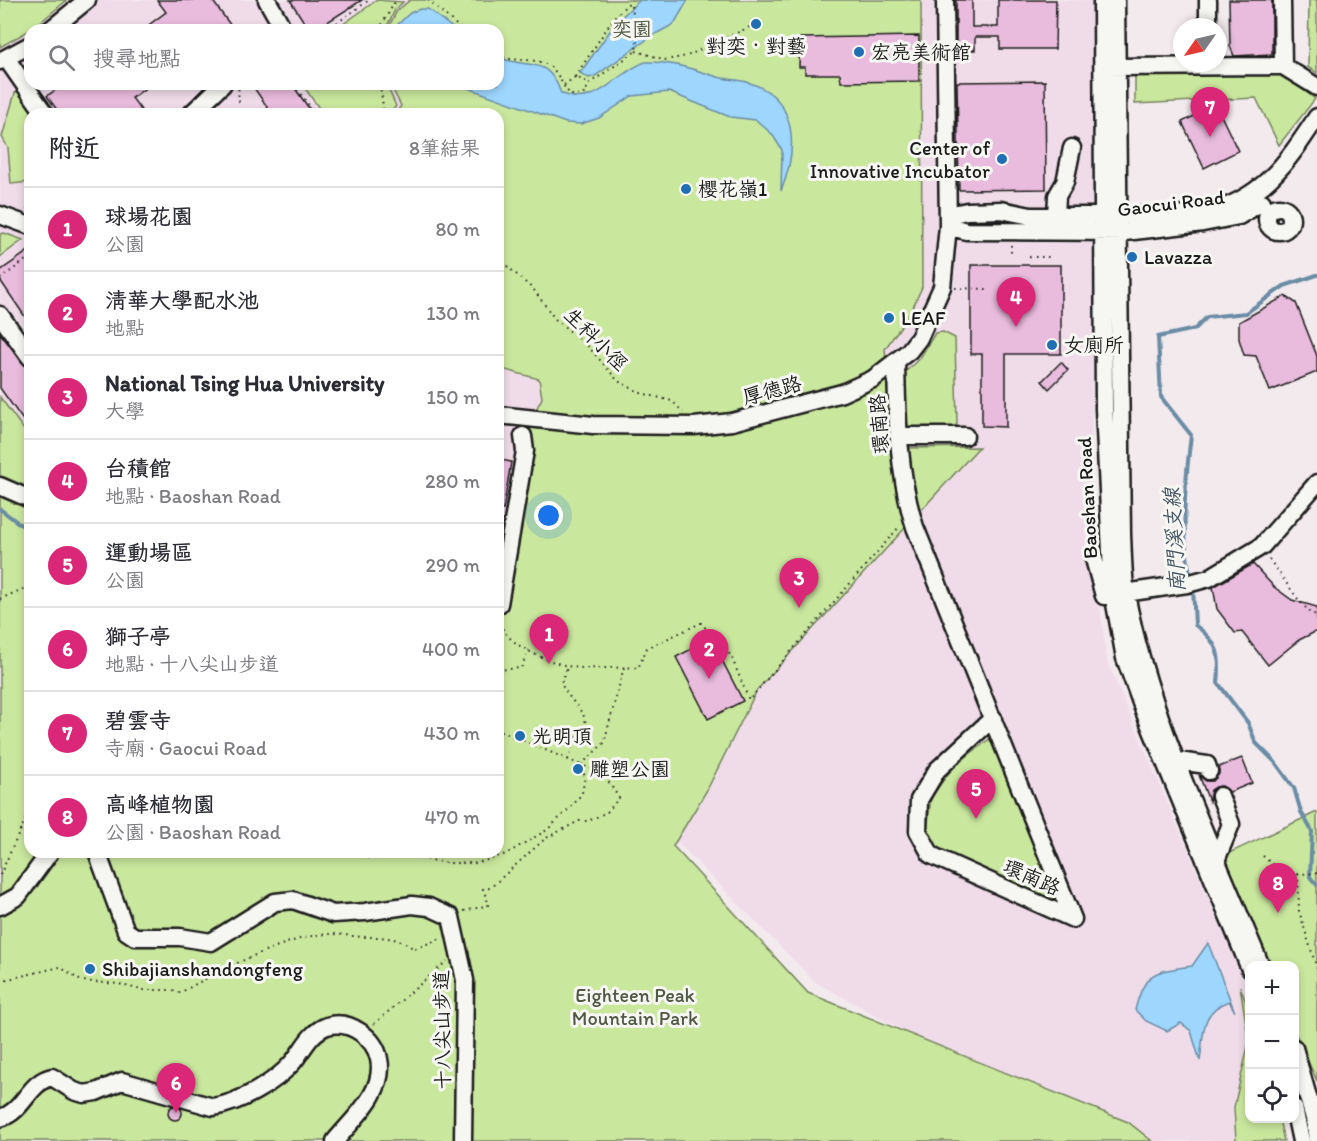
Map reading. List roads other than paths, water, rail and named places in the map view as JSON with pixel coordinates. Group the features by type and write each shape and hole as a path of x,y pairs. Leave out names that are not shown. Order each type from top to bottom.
{"street":[{"path":"57,24 87,0"},
{"path":"267,0 280,24"},
{"name":"厚德路","path":"504,416 593,425 694,426 732,422 842,393 873,379 896,363 919,338 942,287 948,220 945,0"},
{"name":"Baoshan Road","path":"1102,0 1109,67 1110,224 1104,409 1125,658 1144,711 1247,961"},
{"name":"Baoshan Road","path":"1109,67 1116,0"},
{"path":"1208,0 1208,18"},
{"path":"1282,0 1282,66"},
{"path":"24,48 3,59 24,86"},
{"path":"1109,67 1173,65"},
{"path":"1227,65 1282,66 1317,87"},
{"path":"27,90 40,108"},
{"path":"197,108 217,90"},
{"name":"Gaocui Road","path":"1236,210 1280,169 1317,117"},
{"name":"Gaocui Road","path":"1110,224 1203,224 1236,210 1267,206 1317,133"},
{"path":"1056,216 1058,196 1065,182 1072,148"},
{"path":"948,220 967,211 1001,210 1031,216 1056,216 1110,224"},
{"path":"0,215 24,224"},
{"path":"948,220 966,231 1110,224"},
{"path":"0,315 24,349"},
{"name":"環南路","path":"896,363 898,436 911,513 993,718 1073,919 931,855 918,831 919,800 937,770 993,718"},
{"path":"504,575 522,469 525,445 523,436"},
{"path":"898,436 965,436"},
{"path":"1093,555 1104,596 1194,583 1262,546 1317,483"},
{"path":"0,486 24,496"},
{"name":"Baoshan Road","path":"1119,593 1178,761 1259,961"},
{"path":"1178,761 1207,765 1209,771"},
{"path":"1217,858 1231,824 1220,796"},
{"path":"0,906 18,896 46,858"},
{"name":"十八尖山步道","path":"100,858 126,931 135,937 180,937 211,942 275,902 294,900 333,914 412,905 429,907 451,917 465,980 463,1141"},
{"path":"0,1118 16,1111 37,1084 52,1077 74,1091 84,1094 96,1092 123,1081 213,1107 221,1106 256,1090 275,1077 292,1063 314,1035 327,1026 352,1028 362,1033 378,1052 381,1065 379,1084 335,1141"},
{"path":"1299,1066 1314,1118 1317,1139"},
{"path":"1297,1123 1301,1141"}],"water":[{"path":"640,0 688,0 674,24 652,36 595,76 589,78 580,73 617,21"},
{"path":"428,9 447,24 398,24 410,13"},
{"path":"504,59 543,68 556,81 561,93 572,97 590,96 646,62 683,66 722,78 746,82 766,91 778,101 786,114 790,128 790,160 781,191 782,150 772,134 756,120 730,117 669,92 632,96 599,118 581,124 566,123 474,90 504,90"},
{"path":"1208,943 1235,1012 1229,1001 1220,1005 1208,1017 1203,1033 1200,1061 1191,1031 1181,1023 1167,1031 1146,1021 1135,1010 1147,980 1160,972 1192,966"}],"waterway":[{"name":"南門溪支線","path":"1191,579 1185,525 1185,489 1191,435 1161,397 1158,337 1195,329 1207,317 1246,313 1284,286 1317,275"},
{"path":"0,509 24,527"},
{"name":"南門溪支線","path":"1193,587 1195,625 1209,638 1217,650 1218,683 1248,723 1256,743 1275,762 1294,788 1301,812 1312,831 1310,877 1317,885"}],"place":[{"name":"對奕‧對藝","path":"756,24"},
{"name":"宏亮美術館","path":"859,52"},
{"name":"碧雲寺","path":"1210,137"},
{"name":"Center of Innovative Incubator","path":"1002,159"},
{"name":"櫻花嶺1","path":"686,189"},
{"name":"Lavazza","path":"1132,257"},
{"name":"LEAF","path":"889,318"},
{"name":"台積館","path":"1016,327"},
{"name":"女廁所","path":"1052,345"},
{"name":"National Tsing Hua University","path":"799,608"},
{"name":"球場花園","path":"549,664"},
{"name":"清華大學配水池","path":"709,679"},
{"name":"光明頂","path":"520,736"},
{"name":"雕塑公園","path":"578,769"},
{"name":"運動場區","path":"976,819"},
{"name":"高峰植物園","path":"1278,913"},
{"name":"Shibajianshandongfeng","path":"90,969"},
{"name":"獅子亭","path":"176,1113"}],"park label":[{"name":"奕園","path":"632,29"},
{"name":"Eighteen Peak Mountain Park","path":"635,1006"}]}
